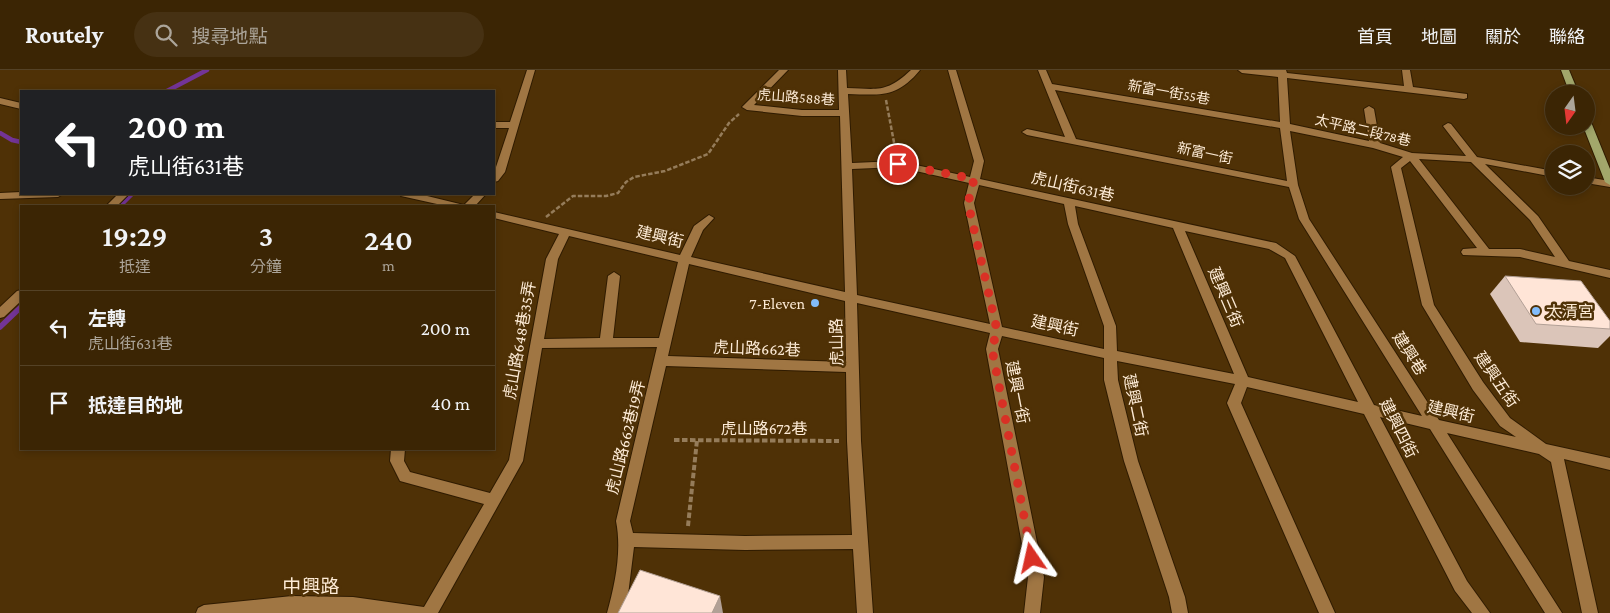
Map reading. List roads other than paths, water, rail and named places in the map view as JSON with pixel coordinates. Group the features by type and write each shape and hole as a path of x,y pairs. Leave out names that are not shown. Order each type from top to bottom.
{"main road":[{"path":"1566,70 1572,85"},
{"path":"1591,135 1610,183"}],"street":[{"path":"495,178 500,172 531,70"},
{"name":"虎山路588巷","path":"784,70 747,107 802,113 844,113"},
{"name":"虎山路","path":"842,70 851,298 854,441 866,613"},
{"path":"844,92 885,92 916,70"},
{"name":"建興一街","path":"952,70 979,161 968,203 997,330 992,349 1036,577 1032,613"},
{"path":"1042,70 1071,139"},
{"path":"1242,70 1282,72 1464,96"},
{"path":"1406,70 1409,90"},
{"path":"1282,72 1285,126 1293,185"},
{"name":"新富一街55巷","path":"1048,86 1285,126"},
{"path":"0,101 20,106"},
{"path":"1369,109 1375,145"},
{"path":"495,125 513,125"},
{"name":"太平路二段78巷","path":"1285,126 1375,145 1411,156 1474,159 1545,172"},
{"path":"1448,126 1474,159 1534,218 1565,263"},
{"name":"新富一街","path":"1026,132 1071,139 1293,185"},
{"path":"1411,156 1486,252"},
{"name":"建興五街","path":"1411,156 1396,167 1416,260 1428,305 1478,386 1505,422 1557,459 1590,613"},
{"name":"虎山街631巷","path":"846,166 898,164 974,179 1069,202 1272,246 1289,256"},
{"path":"1595,181 1610,183"},
{"name":"建興巷","path":"1293,185 1304,219 1554,613"},
{"path":"0,196 29,195"},
{"path":"112,205 123,195"},
{"path":"410,195 455,205"},
{"path":"471,205 480,195"},
{"name":"建興二街","path":"1069,202 1072,224 1110,326 1111,380 1131,461 1177,596 1180,613"},
{"name":"建興街","path":"495,214 851,298 1111,355 1243,381 1610,464"},
{"name":"虎山路662巷19弄","path":"627,540 622,521 684,259 698,228 709,218"},
{"name":"建興三街","path":"1178,226 1243,381"},
{"name":"虎山路648巷35弄","path":"429,613 516,461 552,259 565,232"},
{"path":"1467,252 1520,253 1610,274"},
{"name":"建興四街","path":"1289,256 1462,586 1482,613"},
{"path":"606,342 614,276"},
{"path":"0,314 20,295"},
{"path":"536,344 665,342"},
{"name":"虎山路662巷","path":"661,361 852,367"},
{"path":"1243,381 1234,403 1327,613"},
{"path":"398,450 397,461 405,477 493,500"},
{"path":"615,613 620,595 627,540 745,543 860,542"},
{"name":"中興路","path":"204,613 353,605 419,613"}],"waterway":[{"path":"169,90 207,70"},
{"path":"0,133 12,140 20,142"},
{"path":"121,205 131,195"},
{"path":"0,327 20,308"}],"place":[{"name":"7-Eleven","path":"815,303"},
{"name":"太清宮","path":"1536,311"}]}
